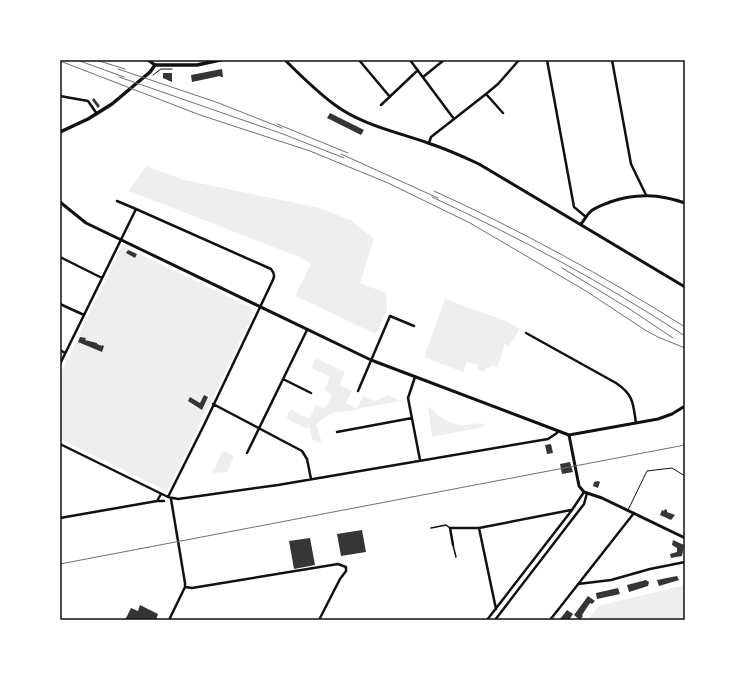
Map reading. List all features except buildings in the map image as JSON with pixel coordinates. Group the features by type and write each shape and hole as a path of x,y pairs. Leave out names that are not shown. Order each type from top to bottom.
{"main road":[{"path":"60,132 97,114 153,73 155,65 173,68 220,60"}],"street":[{"path":"148,60 155,65"},
{"path":"173,68 174,60"},
{"path":"285,60 335,106 357,118 449,150 479,164 685,287"},
{"path":"359,60 390,97"},
{"path":"410,60 454,119"},
{"path":"423,77 444,60"},
{"path":"429,143 431,137 498,84 520,60"},
{"path":"547,60 574,207 586,217"},
{"path":"612,60 631,164 646,195"},
{"path":"381,104 418,70"},
{"path":"486,94 503,113"},
{"path":"60,96 88,101 97,114"},
{"path":"581,224 590,212 603,204 620,199 646,195 673,199 685,203"},
{"path":"117,201 271,269 275,277 169,498 181,554 185,587 169,620"},
{"path":"60,202 86,223 371,360 569,435 658,419 672,414 685,406"},
{"path":"60,364 136,209"},
{"path":"60,257 102,278"},
{"path":"60,304 84,315"},
{"path":"358,391 390,316 414,326"},
{"path":"247,453 307,330"},
{"path":"526,333 626,390 633,404 636,423"},
{"path":"60,350 66,353"},
{"path":"415,377 408,398 420,460"},
{"path":"283,380 311,394"},
{"path":"213,404 304,453 307,459 311,478"},
{"path":"337,432 412,418"},
{"path":"60,444 169,498 188,498 278,485 311,478 548,439 558,430"},
{"path":"569,435 579,486 586,492 628,510 685,538"},
{"path":"487,620 586,492"},
{"path":"492,614 496,619 584,504 586,492"},
{"path":"158,501 161,494"},
{"path":"60,518 164,501"},
{"path":"430,528 446,525 450,528 479,528 572,510"},
{"path":"550,620 634,513"},
{"path":"450,528 456,557"},
{"path":"479,528 496,609"},
{"path":"578,584 611,580 685,562"},
{"path":"185,587 192,588 341,564 346,568 346,571 340,579 320,620"}],"lane":[{"path":"628,510 647,472 672,468 685,476"}],"path":[{"path":"153,73 161,69 173,68"}],"shaded area":[{"path":"146,166 184,180 320,208 352,221 374,239 360,283 386,293 387,310 376,334 295,296 311,264 299,257 129,191"},
{"path":"125,247 252,308 253,314 169,488 165,490 60,439 60,374 121,248"},
{"path":"445,299 508,322 520,329 509,346 505,344 497,367 493,365 485,369 484,372 477,369 478,365 467,362 463,372 424,357"},
{"path":"316,358 345,372 340,385 352,391 346,403 357,409 363,396 375,401 388,395 401,401 357,410 331,413 316,424 322,443 316,443 315,440 312,440 310,427 305,428 286,418 290,409 309,419 316,405 325,409 332,395 324,390 330,377 311,368"},
{"path":"428,406 445,420 455,424 485,424 484,427 432,437"},
{"path":"223,450 234,456 227,472 212,473"},
{"path":"685,585 685,620 588,620 598,606"}],"railway":[{"path":"77,60 124,77"},
{"path":"96,60 125,69"},
{"path":"60,61 200,115 310,151 388,183 470,223 586,291 645,330 685,348"},
{"path":"118,69 216,102 282,128"},
{"path":"119,77 283,134 344,158"},
{"path":"277,124 348,153"},
{"path":"341,154 438,198"},
{"path":"434,191 561,254 685,327"},
{"path":"432,197 561,262 624,298 685,336"},
{"path":"562,268 628,308 673,338"},
{"path":"60,564 685,445"}]}
